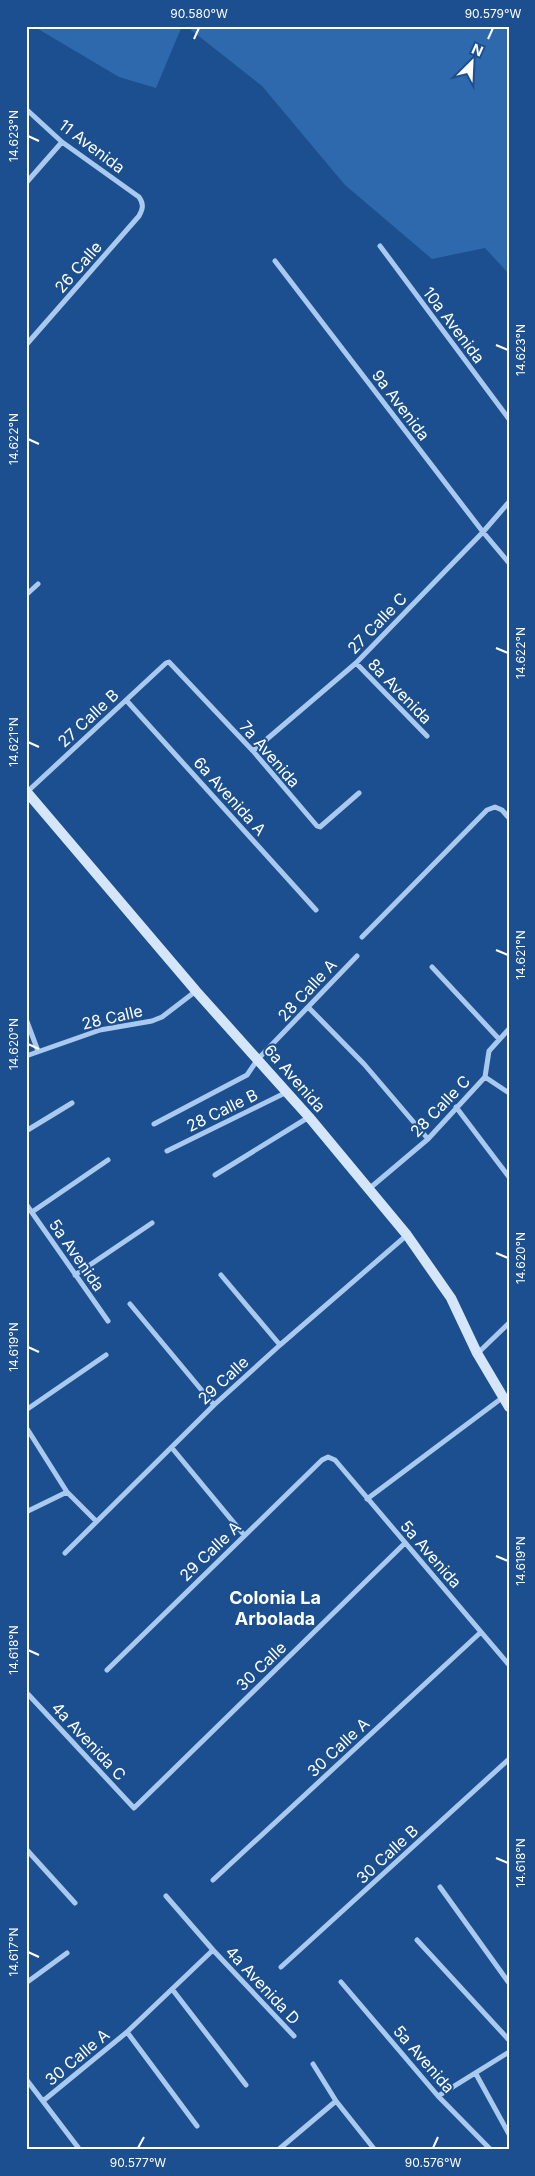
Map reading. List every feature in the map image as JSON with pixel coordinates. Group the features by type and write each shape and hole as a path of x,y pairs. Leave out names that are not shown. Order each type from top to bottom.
{"street":[{"name":"11 Avenida","path":"26,109 62,142 139,197 143,203"},
{"path":"26,183 62,142"},
{"name":"26 Calle","path":"26,345 139,216 143,203"},
{"name":"10a Avenida","path":"380,246 509,419"},
{"name":"9a Avenida","path":"275,261 483,532 509,563"},
{"name":"27 Calle C","path":"253,751 356,663 483,532 509,502"},
{"path":"26,595 38,584"},
{"name":"27 Calle B","path":"26,792 166,663"},
{"name":"7a Avenida","path":"166,663 173,664 253,751 317,826 320,827 358,793"},
{"name":"8a Avenida","path":"356,663 427,736"},
{"name":"6a Avenida A","path":"126,700 316,910"},
{"name":"6a Avenida","path":"26,792 196,991 309,1117 370,1188 407,1235 451,1298 477,1353 509,1407"},
{"path":"362,937 487,810 496,807 502,810 509,818"},
{"name":"28 Calle A","path":"154,1124 247,1075 258,1059 357,956"},
{"path":"432,967 499,1039"},
{"name":"28 Calle","path":"26,1056 100,1030 152,1021 162,1017 196,991"},
{"path":"309,1008 364,1064 428,1139"},
{"path":"26,1019 38,1051"},
{"name":"28 Calle C","path":"370,1188 428,1139 485,1077 489,1050 509,1029"},
{"path":"485,1077 509,1093"},
{"name":"28 Calle B","path":"167,1151 287,1092"},
{"path":"26,1131 72,1103"},
{"path":"456,1107 509,1177"},
{"path":"215,1175 309,1117"},
{"path":"32,1212 108,1160"},
{"name":"5a Avenida","path":"26,1204 108,1321"},
{"path":"75,1275 152,1223"},
{"name":"29 Calle","path":"65,1553 214,1405 407,1235"},
{"path":"221,1275 280,1345"},
{"path":"130,1304 214,1405"},
{"path":"477,1353 509,1323"},
{"path":"26,1410 106,1356"},
{"path":"367,1499 502,1398"},
{"path":"26,1427 67,1492 96,1521"},
{"path":"172,1448 244,1535"},
{"name":"29 Calle A","path":"107,1670 322,1460 328,1457 335,1460"},
{"name":"5a Avenida","path":"335,1460 509,1665"},
{"path":"26,1512 67,1492"},
{"name":"30 Calle","path":"134,1808 405,1543"},
{"name":"30 Calle A","path":"213,1880 481,1632"},
{"name":"4a Avenida C","path":"26,1692 134,1808"},
{"name":"30 Calle B","path":"281,1967 509,1759"},
{"path":"26,1849 75,1903"},
{"path":"440,1887 509,1983"},
{"name":"4a Avenida D","path":"166,1896 213,1950 294,2036"},
{"path":"417,1940 509,2040"},
{"name":"30 Calle A","path":"43,2101 127,2032 213,1950"},
{"path":"26,1982 67,1953"},
{"name":"5a Avenida","path":"341,1982 438,2096 491,2150"},
{"path":"172,1989 246,2085"},
{"path":"127,2032 197,2126"},
{"path":"438,2096 509,2052"},
{"path":"313,2064 336,2100 375,2150"},
{"path":"476,2074 509,2134"},
{"path":"26,2079 80,2150"},
{"path":"278,2150 336,2100"}],"shaded area":[{"path":"33,26 182,26 156,88 119,77"},
{"path":"186,26 509,26 509,274 485,248 432,259 345,185 262,86"}],"district":[{"name":"Colonia La Arbolada","path":"275,1608"}]}
